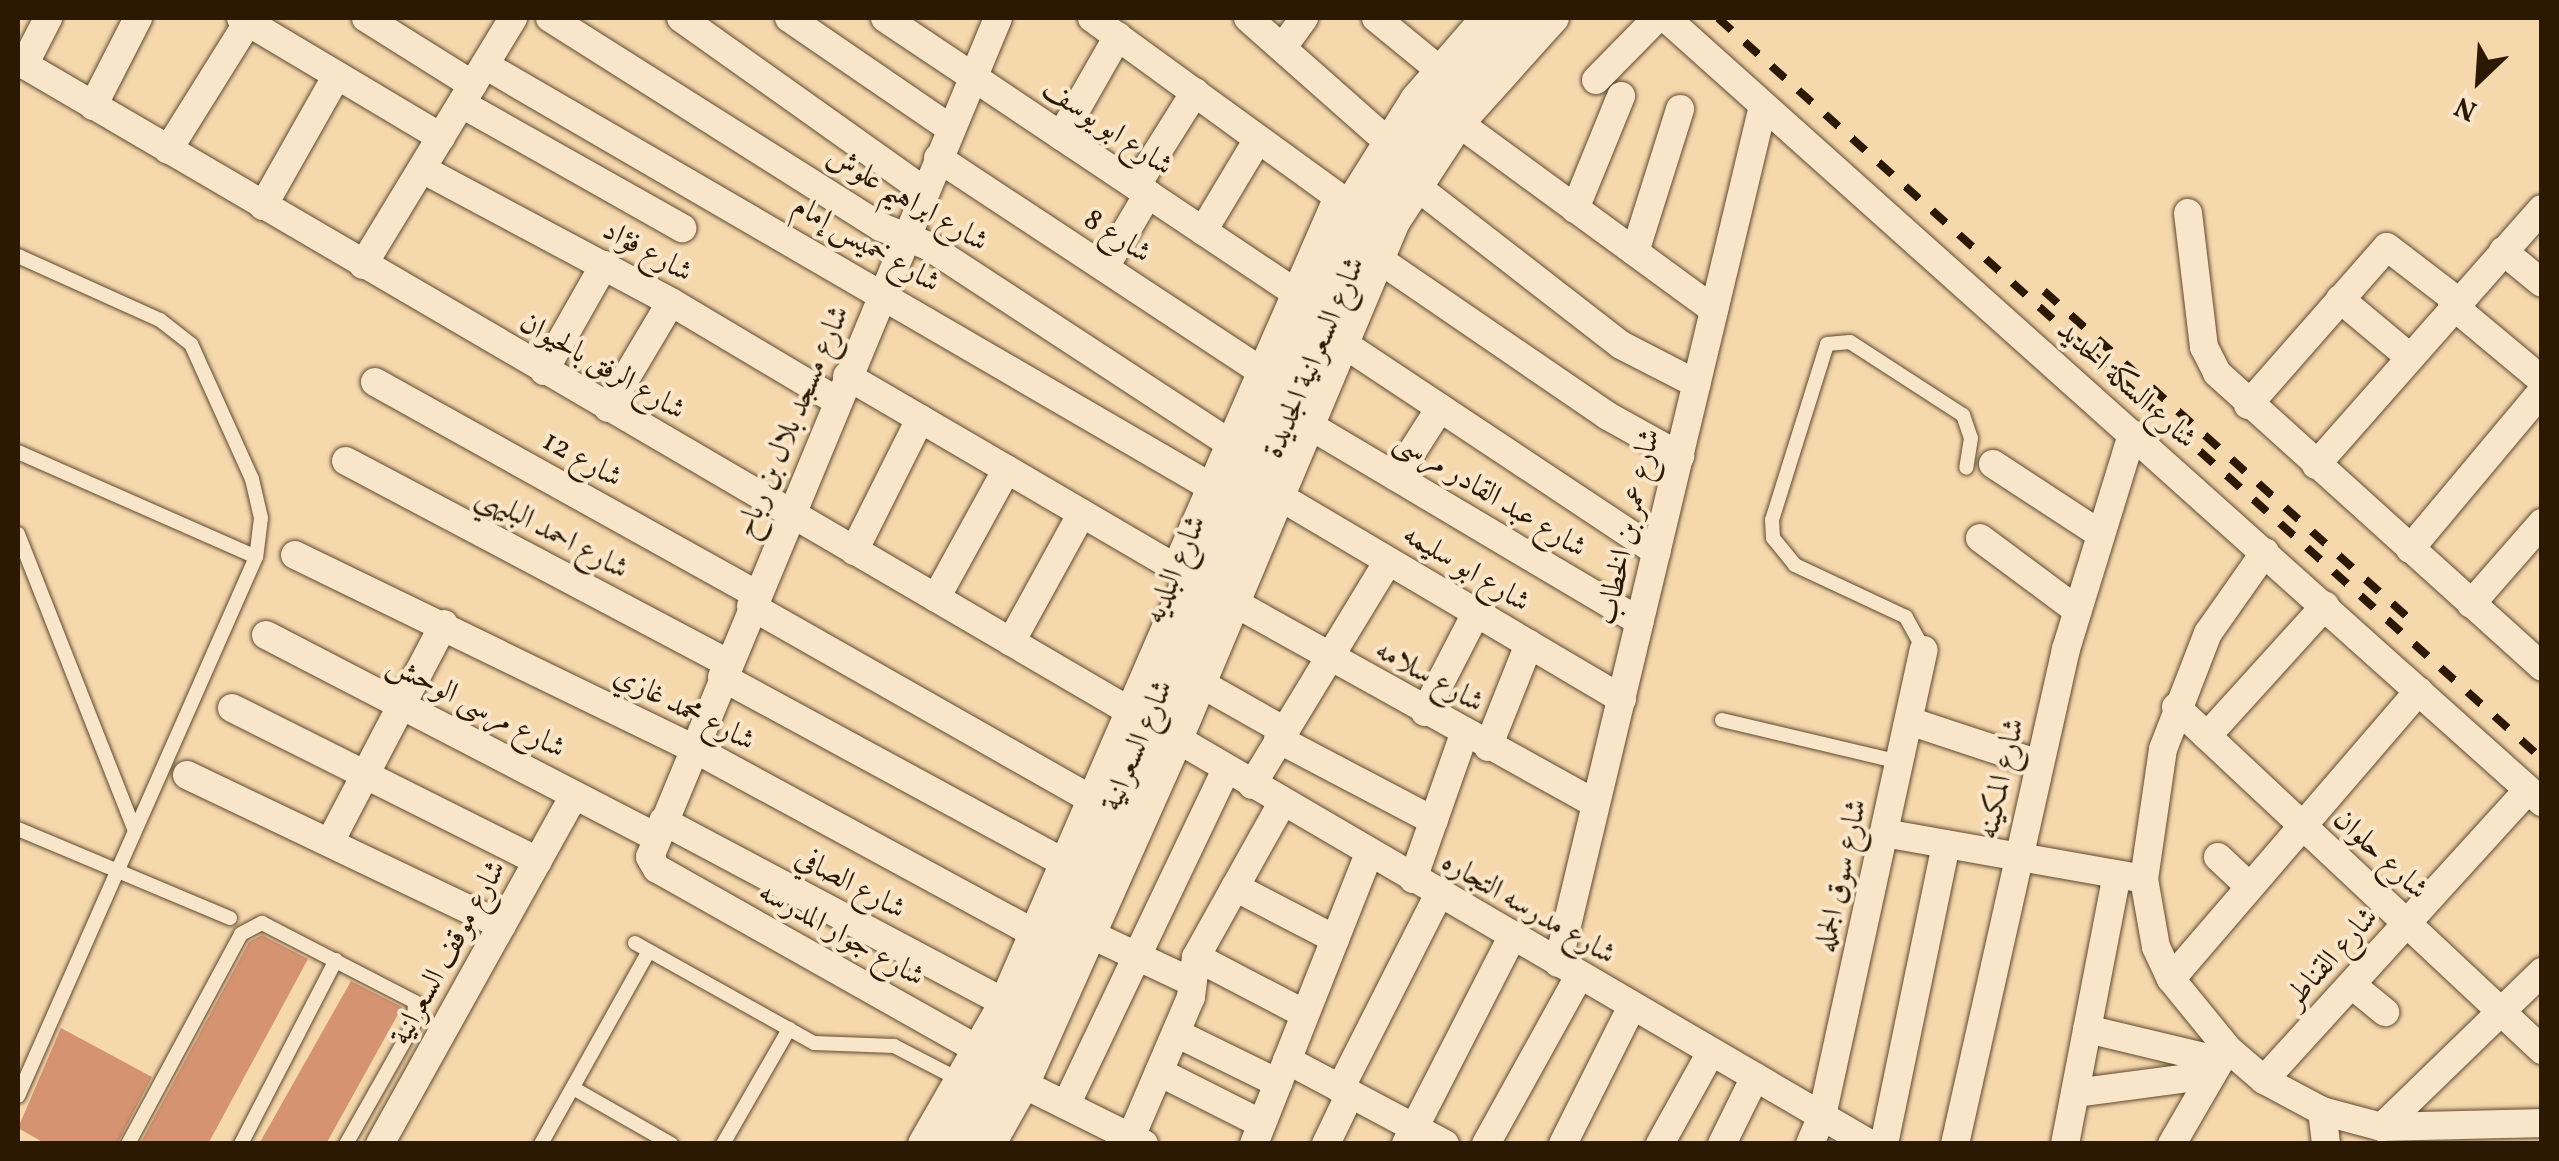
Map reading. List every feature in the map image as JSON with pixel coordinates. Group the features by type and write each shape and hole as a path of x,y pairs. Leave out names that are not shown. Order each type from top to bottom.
{"street":[{"path":"21,63 48,18"},
{"path":"93,106 138,18"},
{"path":"366,18 474,85 682,228"},
{"path":"363,265 512,18"},
{"name":"شارع ابراهيم علوش","path":"550,18 906,236 1229,443"},
{"path":"681,18 924,192"},
{"path":"788,18 950,129"},
{"name":"شارع ابو يوسف","path":"885,18 1294,292"},
{"name":"شارع مسجد بلال بن رباح","path":"656,837 998,18"},
{"path":"1092,18 1338,197"},
{"path":"1248,18 1377,132"},
{"path":"1283,47 1304,18"},
{"path":"1376,18 1431,63"},
{"name":"شارع البلديه","path":"1155,728 1131,680 1294,292 1338,197 1377,132 1471,18"},
{"name":"شارع السعرانية الجديدة","path":"1155,728 1355,199 1417,100 1488,18"},
{"name":"شارع السعرانية الجديدة","path":"1155,728 1384,200 1442,109 1524,18"},
{"name":"شارع السعرانية","path":"1000,1141 1005,1068 1092,934 1155,728 1200,683 1341,342 1416,186 1460,124 1555,18"},
{"path":"1596,80 1656,18"},
{"name":"شارع السكة الحديد","path":"1666,18 2535,796"},
{"path":"168,150 245,20 442,137"},
{"path":"1061,136 1118,36"},
{"name":"شارع الرفق بالحيوان","path":"21,63 1155,728"},
{"path":"263,206 337,75"},
{"name":"شارع خميس إمام","path":"474,85 883,291 1211,487"},
{"path":"1105,267 1195,92"},
{"path":"1575,208 1621,96"},
{"name":"شارع عمر بن الخطاب","path":"1486,1144 1569,970 1596,804 1763,106"},
{"path":"1635,252 1680,108"},
{"path":"1460,124 1714,310"},
{"path":"1202,231 1258,139"},
{"name":"شارع 8","path":"938,158 1260,370"},
{"name":"شارع فؤاد","path":"422,168 842,388 920,419 1176,568"},
{"path":"1416,186 1621,345 1697,384"},
{"path":"2316,465 2407,355 2542,210"},
{"path":"2188,212 2206,354 2248,404 2540,661"},
{"path":"2248,404 2387,247 2542,380"},
{"path":"2503,250 2542,283"},
{"path":"1380,260 1606,415 1680,456"},
{"path":"544,371 604,265"},
{"path":"2340,298 2407,355"},
{"path":"608,408 672,302"},
{"path":"1341,342 1656,552"},
{"name":"شارع 12","path":"376,382 1094,800"},
{"path":"2410,549 2542,391"},
{"path":"1396,477 1440,408"},
{"path":"854,551 920,419"},
{"name":"شارع عبد القادر مرسى","path":"1307,424 1640,622"},
{"name":"شارع المكينه","path":"1955,1144 2038,764 2076,610 2097,532 2132,434"},
{"name":"شارع احمد البليهي","path":"346,461 1067,864"},
{"path":"1980,466 2097,532"},
{"path":"936,598 1007,470"},
{"name":"شارع ابو سليمه","path":"1277,495 1622,699"},
{"path":"1012,642 1082,514"},
{"path":"2472,604 2542,523"},
{"path":"1980,538 2076,610"},
{"path":"2065,1144 2087,1029 2176,707 2208,632 2265,552"},
{"name":"شارع محمد غازي","path":"295,555 693,748 1036,934"},
{"path":"1252,785 1388,561"},
{"name":"شارع سلامه","path":"1233,602 1596,804"},
{"path":"2207,736 2325,606"},
{"path":"1425,712 1476,612"},
{"path":"330,842 444,624"},
{"name":"شارع مرسى الوحش","path":"266,635 656,837"},
{"path":"1414,879 1434,821 1529,644"},
{"name":"شارع سوق الجمله","path":"1810,1144 1822,1116 1924,650"},
{"path":"1200,683 1280,735 1434,821"},
{"path":"2171,979 2419,691"},
{"name":"شارع حلوان","path":"2176,707 2542,1050"},
{"path":"232,708 538,861"},
{"path":"1909,721 2038,764"},
{"name":"شارع البلديه","path":"1005,1068 1006,1004 1094,800 1155,728"},
{"name":"شارع البلديه","path":"962,1144 1005,1068 1155,728"},
{"name":"شارع مدرسه التجاره","path":"1155,728 1870,1144"},
{"path":"1066,1105 1226,770"},
{"path":"187,775 502,924"},
{"name":"شارع موقف السعرانية","path":"380,1144 574,795"},
{"name":"شارع القناطر","path":"2264,1080 2407,924 2535,796"},
{"path":"1134,1141 1176,1033 1194,970 1282,803"},
{"path":"1884,833 2130,877"},
{"name":"شارع جوار المدرسه","path":"656,837 657,869 1134,1141"},
{"name":"شارع الصافي","path":"656,837 1006,1004"},
{"path":"1884,1144 1946,844"},
{"path":"1159,1072 1258,1134 1369,854"},
{"path":"2218,857 2250,886"},
{"path":"2130,877 2171,979 2220,1062"},
{"path":"1236,887 1335,939"},
{"path":"1326,1144 1345,1091 1438,894"},
{"path":"1092,934 1136,956 1194,970 1305,1014"},
{"path":"1410,1135 1512,937"},
{"path":"2382,1127 2542,972"},
{"path":"2352,985 2385,1012"},
{"path":"1563,1144 1632,1006"},
{"path":"2087,1029 2220,1062 2264,1080 2322,1112 2382,1127 2534,1130"},
{"path":"1176,1033 1345,1091 1410,1135 1444,1144"},
{"path":"1660,1144 1710,1052"},
{"path":"2074,1093 2220,1062"},
{"path":"2172,1144 2220,1062"},
{"name":"شارع البلديه","path":"925,1144 965,1083 1005,1068"},
{"path":"1722,1144 1754,1077"},
{"path":"2322,1112 2326,1144"}],"lane":[{"path":"18,256 160,320 191,344 258,498 256,557 18,1096"},
{"path":"1924,650 1906,618 1795,565 1773,538 1772,520 1827,344 1850,342 1963,415 1980,466"},
{"path":"18,452 256,557"},
{"path":"18,534 134,829"},
{"path":"1722,720 1900,762"},
{"path":"18,829 230,918"},
{"path":"128,1144 246,927 262,923 410,997 417,1010 346,1144"},
{"path":"541,1144 642,947 822,1045 894,1046 965,1083"},
{"path":"241,1144 336,960"},
{"path":"722,1144 789,1029"},
{"path":"573,1088 671,1144"}],"building":[{"path":"262,935 308,959 208,1144 140,1144 249,942"},
{"path":"351,981 402,1007 326,1144 259,1144"},
{"path":"61,1028 152,1077 117,1144 46,1144 18,1128"}],"railway":[{"path":"1718,18 2542,759"},
{"path":"2044,291 2408,618"}]}
